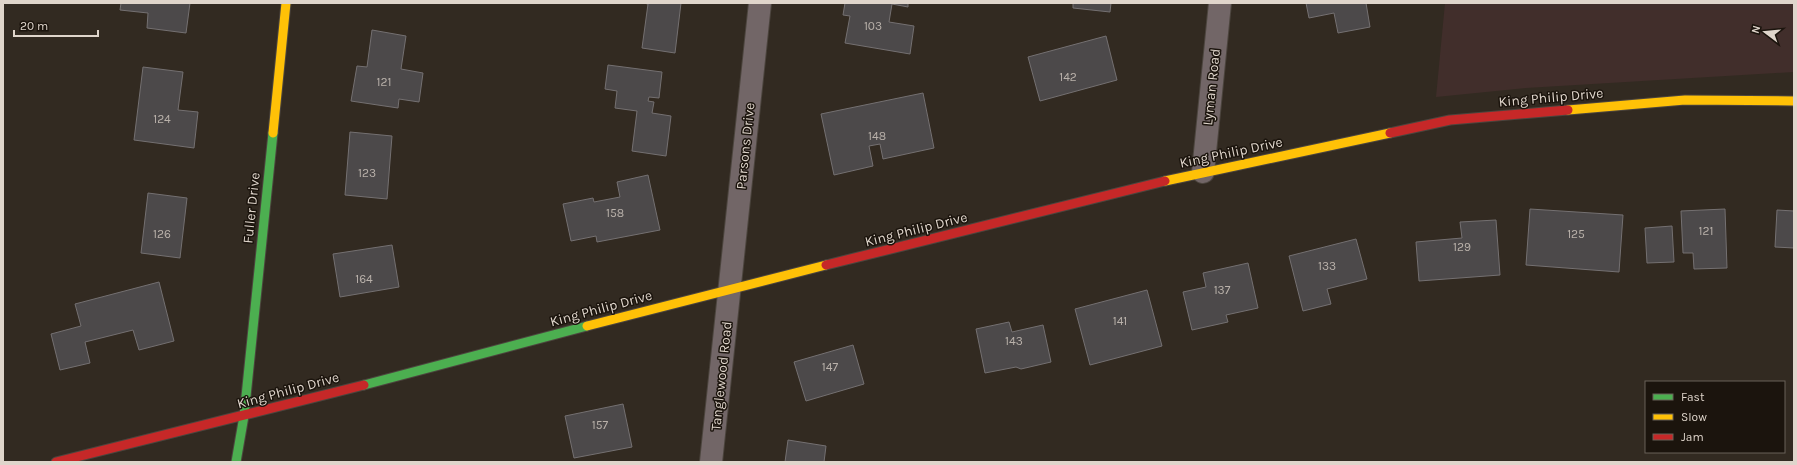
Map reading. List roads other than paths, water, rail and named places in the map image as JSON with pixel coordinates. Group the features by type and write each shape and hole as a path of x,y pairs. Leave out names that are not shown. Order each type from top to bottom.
{"street":[{"name":"Fuller Drive","path":"244,416 286,3"},
{"name":"Parsons Drive","path":"730,289 760,3"},
{"name":"Lyman Road","path":"1203,172 1220,3"},
{"name":"King Philip Drive","path":"56,462 244,416 730,289 1203,172 1450,120 1685,100 1794,101"},
{"name":"Tanglewood Road","path":"711,462 730,289"},
{"path":"236,462 244,416"}]}
